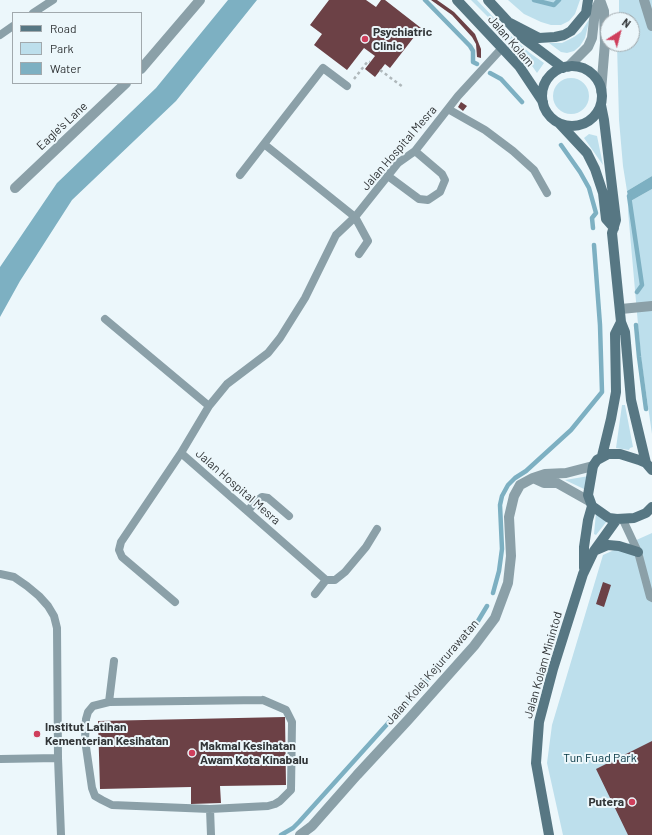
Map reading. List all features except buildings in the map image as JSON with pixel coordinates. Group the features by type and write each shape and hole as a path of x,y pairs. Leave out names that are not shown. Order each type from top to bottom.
{"main road":[{"name":"Jalan Kolam","path":"457,0 519,66 542,102"},
{"name":"Jalan Kolam","path":"488,0 523,38 566,67"},
{"path":"510,23 539,38 564,35 571,32 586,13 588,0"},
{"path":"614,228 606,220 603,193 595,169 586,153 572,136 548,113 542,102 543,89 548,78 554,72 566,67 580,67 594,76 601,91 601,105 616,220 614,228 612,233 621,322 625,332 631,400 649,467"},
{"path":"557,122 569,126 580,124 590,119 598,112 601,105"},
{"path":"602,456 616,392 615,334 621,322"},
{"path":"593,466 602,456 614,453 620,454 649,467"},
{"name":"Jalan Kolam Minintod","path":"583,574 584,547 590,504 588,490 593,466"},
{"path":"590,504 609,518 620,520 646,514 652,507"},
{"name":"Jalan Kolam Minintod","path":"549,835 536,763 539,722 553,668 583,574 594,550 620,520"},
{"path":"594,550 608,545 619,546 638,552"}],"street":[{"path":"142,68 200,0"},
{"path":"566,67 588,46 592,38 595,11 600,0"},
{"path":"600,0 604,11 606,43 601,91"},
{"path":"644,0 652,26"},
{"name":"Eagle's Lane","path":"15,188 125,84"},
{"path":"620,309 652,306"},
{"name":"Jalan Kolej Kejururawatan","path":"300,835 312,826 408,720 474,646 495,618 508,583 511,556 509,516 514,496 520,485 545,474 566,473 593,466"},
{"path":"533,478 544,483 557,483 590,504"}],"lane":[{"path":"35,12 53,0"},
{"path":"0,35 12,27"},
{"name":"Jalan Hospital Mesra","path":"326,580 181,453 209,406 226,384 268,353 291,323 336,235 355,217 398,163 415,151 458,96 502,48"},
{"path":"240,175 323,68 347,86"},
{"path":"448,109 485,130 518,155 534,170 547,193"},
{"path":"264,144 355,217 368,241 359,254"},
{"path":"388,176 419,199 428,200 440,192 445,180 442,174 415,151"},
{"path":"104,319 209,406"},
{"path":"175,602 122,557 119,550 121,542 181,453"},
{"path":"248,511 254,503 262,497 268,498 289,516"},
{"path":"620,520 638,552 650,597 652,598"},
{"path":"315,594 326,580 335,580 345,572 366,547 378,529"},
{"path":"0,574 14,577 39,596 54,616 57,628 58,758 61,835"},
{"path":"109,702 114,661"},
{"path":"263,700 286,710 292,722 291,790 280,801 268,806 210,809 112,804 96,796 92,788 85,740 86,719 88,712 93,706 109,702 263,700"},
{"path":"0,759 58,758"},
{"path":"210,809 212,835"}],"path":[{"path":"347,86 368,61 370,62"},
{"path":"380,70 403,86"}],"green space":[{"path":"471,0 477,0 514,39 544,63 537,73 512,41"},
{"path":"508,0 580,0 575,14 569,21 561,25 551,25 524,14"},
{"path":"619,0 652,0 652,176 627,191 619,120 617,52 640,52 640,12 619,12"},
{"path":"590,18 585,38 580,46 574,51 567,53 561,52 549,43 562,43 574,37 581,32"},
{"path":"571,78 584,83 589,96 584,109 571,114 558,109 553,96 558,83"},
{"path":"589,134 597,136 603,165 584,138"},
{"path":"652,189 652,434 641,358 628,211 629,202"},
{"path":"622,405 625,405 633,447 629,450 616,448"},
{"path":"589,476 584,489 565,480"},
{"path":"596,513 607,521 596,535 594,534"},
{"name":"Tun Fuad Park","path":"652,533 652,835 563,835 547,763 552,725 603,555"}],"water":[{"path":"228,0 257,0 176,101 72,200 20,281 0,317 0,267 57,183 156,88"},
{"path":"652,176 652,189 629,202 627,191"}],"waterway":[{"path":"425,0 470,46 473,51 473,62 477,64"},
{"path":"534,0 554,5 559,0"},
{"path":"490,73 501,79 522,102"},
{"path":"561,145 589,188 596,213 592,218 593,228"},
{"path":"629,196 642,285 637,292"},
{"path":"493,593 499,571 502,549 500,505 502,496 508,485 515,478 526,471 571,430 602,392 600,325 594,245"},
{"path":"636,325 646,409"},
{"path":"478,621 487,606"},
{"path":"281,835 293,828 299,822 463,640"}],"place":[{"name":"Psychiatric Clinic","path":"365,39"},
{"name":"Institut Latihan Kementerian Kesihatan","path":"37,734"},
{"name":"Makmal Kesihatan Awam Kota Kinabalu","path":"192,753"},
{"name":"Putera","path":"632,802"}]}
